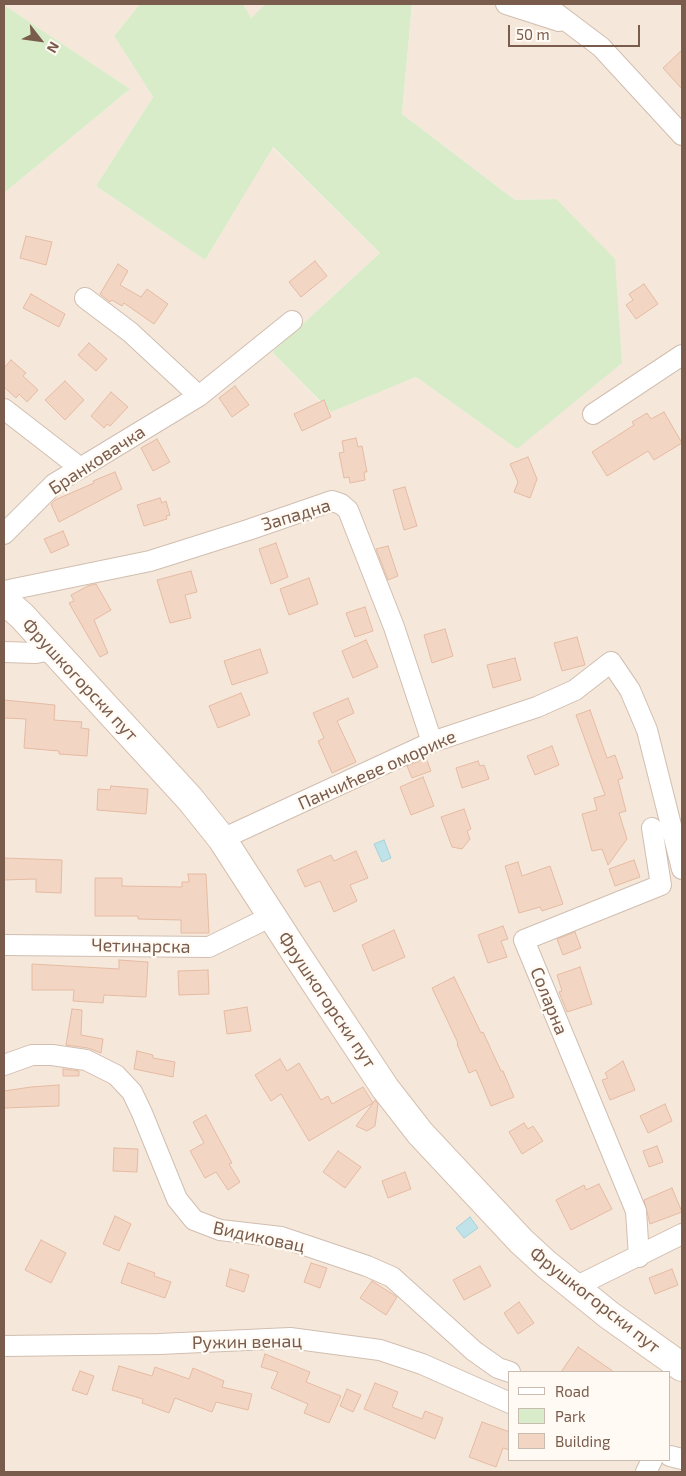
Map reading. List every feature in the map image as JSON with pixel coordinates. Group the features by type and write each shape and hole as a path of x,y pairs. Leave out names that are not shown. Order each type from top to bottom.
{"street":[{"path":"506,4 570,25"},
{"path":"544,4 601,47 682,135"},
{"path":"85,298 130,332 199,396"},
{"name":"Бранковачка","path":"4,534 54,484 79,467 199,396 292,321"},
{"path":"593,414 682,355"},
{"path":"4,409 79,467"},
{"name":"Западна","path":"4,592 150,561 248,530 332,500 348,510 394,627 432,742"},
{"name":"Фрушкогорски пут","path":"4,600 22,616 190,799 222,839 385,1088 420,1133 520,1241 573,1288 682,1367"},
{"path":"4,652 36,653 53,650"},
{"name":"Панчићеве оморике","path":"222,839 432,742 537,707 575,690 611,662 630,690 647,730 682,869"},
{"name":"Соларна","path":"639,1256 636,1211 524,940 661,884 652,828"},
{"name":"Четинарска","path":"4,944 209,947 272,916"},
{"name":"Видиковац","path":"4,1064 32,1055 52,1054 86,1060 116,1075 132,1092 177,1199 194,1220 220,1230 281,1238 367,1266 392,1277 474,1351 498,1368 508,1371"},
{"path":"573,1288 682,1234"},
{"name":"Ружин венац","path":"4,1346 158,1344 290,1338 380,1350 422,1364 508,1402"}],"shaded area":[{"path":"4,4 140,4 114,36 153,97 96,186 205,260 272,147 380,253 272,352 330,412 416,377 517,449 556,199 515,200 402,114 412,4 682,4 682,1472 4,1472 4,193 130,89"},
{"path":"243,4 265,4 251,18"}],"green space":[{"path":"140,4 243,4 251,18 265,4 412,4 402,114 515,200 556,199 615,259 622,363 517,449 416,377 331,412 272,352 380,253 273,147 205,260 96,186 153,97 114,36"},
{"path":"4,5 130,89 4,193"}],"water":[{"path":"384,840 391,858 382,862 374,844"},
{"path":"470,1217 478,1228 464,1238 456,1228"}],"building":[{"path":"682,50 682,89 663,68"},
{"path":"26,236 52,242 46,265 20,258"},
{"path":"315,261 327,276 301,297 289,282"},
{"path":"118,264 128,271 120,285 141,297 147,289 168,304 154,324 124,303 122,306 112,300 110,302 100,294"},
{"path":"644,284 658,304 636,319 626,305 633,300 629,294"},
{"path":"31,294 65,314 59,327 23,308"},
{"path":"89,343 107,359 96,371 78,355"},
{"path":"11,360 26,373 23,376 38,390 27,402 19,394 16,398 4,387 4,368"},
{"path":"65,381 84,400 65,420 45,400"},
{"path":"235,386 249,405 232,417 219,398"},
{"path":"111,392 128,407 110,426 107,424 104,428 91,416"},
{"path":"324,400 331,417 302,431 294,414"},
{"path":"664,412 682,443 654,460 648,451 607,476 592,452 634,425 632,422 647,413 651,419"},
{"path":"356,438 358,447 362,446 367,472 364,472 365,480 350,483 349,477 344,478 339,453 344,452 342,441"},
{"path":"157,439 170,462 153,471 141,448"},
{"path":"528,457 537,479 530,498 514,492 518,482 510,464"},
{"path":"115,472 122,489 59,522 51,504 55,500"},
{"path":"405,487 417,526 404,530 393,490"},
{"path":"160,498 162,503 166,501 170,515 166,516 167,519 144,526 137,505"},
{"path":"63,531 69,545 51,553 44,539"},
{"path":"276,543 288,577 271,584 259,549"},
{"path":"388,546 398,576 388,580 376,549"},
{"path":"191,571 197,592 185,595 191,618 170,623 157,580"},
{"path":"309,578 318,604 289,615 280,589"},
{"path":"96,584 111,610 94,620 108,653 100,657 69,603 74,601 71,595"},
{"path":"365,607 373,631 355,637 346,613"},
{"path":"445,629 453,656 432,663 424,635"},
{"path":"577,637 585,665 562,671 554,643"},
{"path":"366,640 378,667 353,678 342,651"},
{"path":"260,649 268,673 232,685 224,661"},
{"path":"515,658 521,680 493,688 487,665"},
{"path":"241,693 250,715 218,728 209,706"},
{"path":"348,698 354,713 337,721 356,762 332,773 318,741 324,738 313,713"},
{"path":"4,700 55,705 54,720 82,722 81,728 89,729 87,756 59,754 59,751 24,748 26,719 4,718"},
{"path":"590,710 607,758 615,755 623,778 618,780 626,811 619,813 627,839 608,865 602,849 592,851 582,814 597,810 594,798 605,795 576,715"},
{"path":"552,746 559,765 535,775 527,756"},
{"path":"426,758 431,771 412,778 407,766"},
{"path":"478,761 480,766 484,765 489,779 462,788 456,768"},
{"path":"423,777 434,806 411,815 400,787"},
{"path":"111,786 148,789 146,814 97,810 98,789 110,790"},
{"path":"464,809 471,829 467,831 470,839 462,849 452,847 441,817"},
{"path":"356,851 368,878 350,885 357,901 334,912 320,881 305,887 297,870 331,855 334,861"},
{"path":"4,858 62,860 61,893 36,892 36,879 4,880"},
{"path":"634,860 640,877 615,886 609,869"},
{"path":"518,862 522,876 550,866 563,904 542,911 540,907 519,913 505,866"},
{"path":"188,874 206,874 209,933 181,933 181,920 138,919 138,916 95,916 95,878 122,878 122,886 182,887 182,882 189,882"},
{"path":"503,926 508,939 501,941 507,957 488,963 478,935"},
{"path":"394,930 405,957 373,971 362,945"},
{"path":"575,932 581,948 563,955 557,939"},
{"path":"119,960 148,962 146,997 104,995 103,1003 73,1001 74,990 32,990 32,964 119,969"},
{"path":"580,967 592,1004 567,1012 559,992 562,991 557,975"},
{"path":"208,970 209,994 179,995 178,971"},
{"path":"454,977 481,1033 483,1032 501,1071 503,1071 514,1097 491,1106 476,1070 469,1073 458,1043 432,988"},
{"path":"247,1007 251,1031 227,1034 224,1011"},
{"path":"72,1009 82,1010 81,1035 103,1039 101,1053 88,1048 66,1045"},
{"path":"137,1051 153,1055 153,1058 175,1062 173,1077 134,1069"},
{"path":"280,1059 287,1071 299,1063 321,1100 328,1096 332,1104 363,1087 373,1103 309,1141 281,1094 271,1101 255,1075"},
{"path":"623,1061 635,1090 610,1100 602,1080 608,1078 605,1073"},
{"path":"63,1069 79,1071 79,1076 63,1076"},
{"path":"59,1085 59,1106 4,1108 4,1091"},
{"path":"375,1100 378,1104 375,1126 367,1131 356,1126"},
{"path":"665,1104 672,1121 648,1133 640,1116"},
{"path":"206,1115 232,1163 229,1164 240,1182 228,1190 216,1172 205,1178 190,1151 204,1143 193,1122"},
{"path":"524,1123 528,1129 533,1126 543,1141 522,1154 509,1132"},
{"path":"657,1146 663,1162 649,1167 643,1151"},
{"path":"114,1148 138,1149 137,1172 113,1171"},
{"path":"338,1151 361,1167 345,1188 323,1172"},
{"path":"405,1172 411,1189 388,1198 382,1181"},
{"path":"599,1184 612,1209 571,1230 556,1200 584,1185 586,1190"},
{"path":"672,1188 682,1212 650,1224 644,1200"},
{"path":"115,1216 131,1224 119,1251 103,1244"},
{"path":"41,1240 66,1253 51,1283 25,1270"},
{"path":"128,1263 155,1273 154,1276 171,1282 165,1298 121,1283"},
{"path":"311,1263 327,1268 320,1288 304,1282"},
{"path":"480,1266 491,1286 464,1300 453,1280"},
{"path":"230,1269 249,1275 244,1292 226,1286"},
{"path":"672,1269 678,1285 655,1294 649,1278"},
{"path":"372,1281 397,1297 386,1315 360,1298"},
{"path":"519,1302 534,1323 518,1334 504,1313"},
{"path":"578,1347 613,1371 562,1371"},
{"path":"265,1354 310,1372 306,1382 341,1396 329,1423 304,1413 308,1404 271,1388 278,1372 261,1367"},
{"path":"119,1366 152,1376 155,1367 189,1379 193,1368 224,1381 222,1387 252,1394 248,1410 216,1402 212,1412 175,1398 169,1413 142,1403 143,1399 112,1390"},
{"path":"80,1371 94,1376 87,1395 72,1390"},
{"path":"375,1383 398,1392 392,1407 422,1419 425,1411 443,1418 435,1439 364,1409"},
{"path":"347,1389 361,1395 353,1412 340,1406"},
{"path":"482,1422 508,1431 508,1449 503,1448 496,1467 469,1457"}]}
